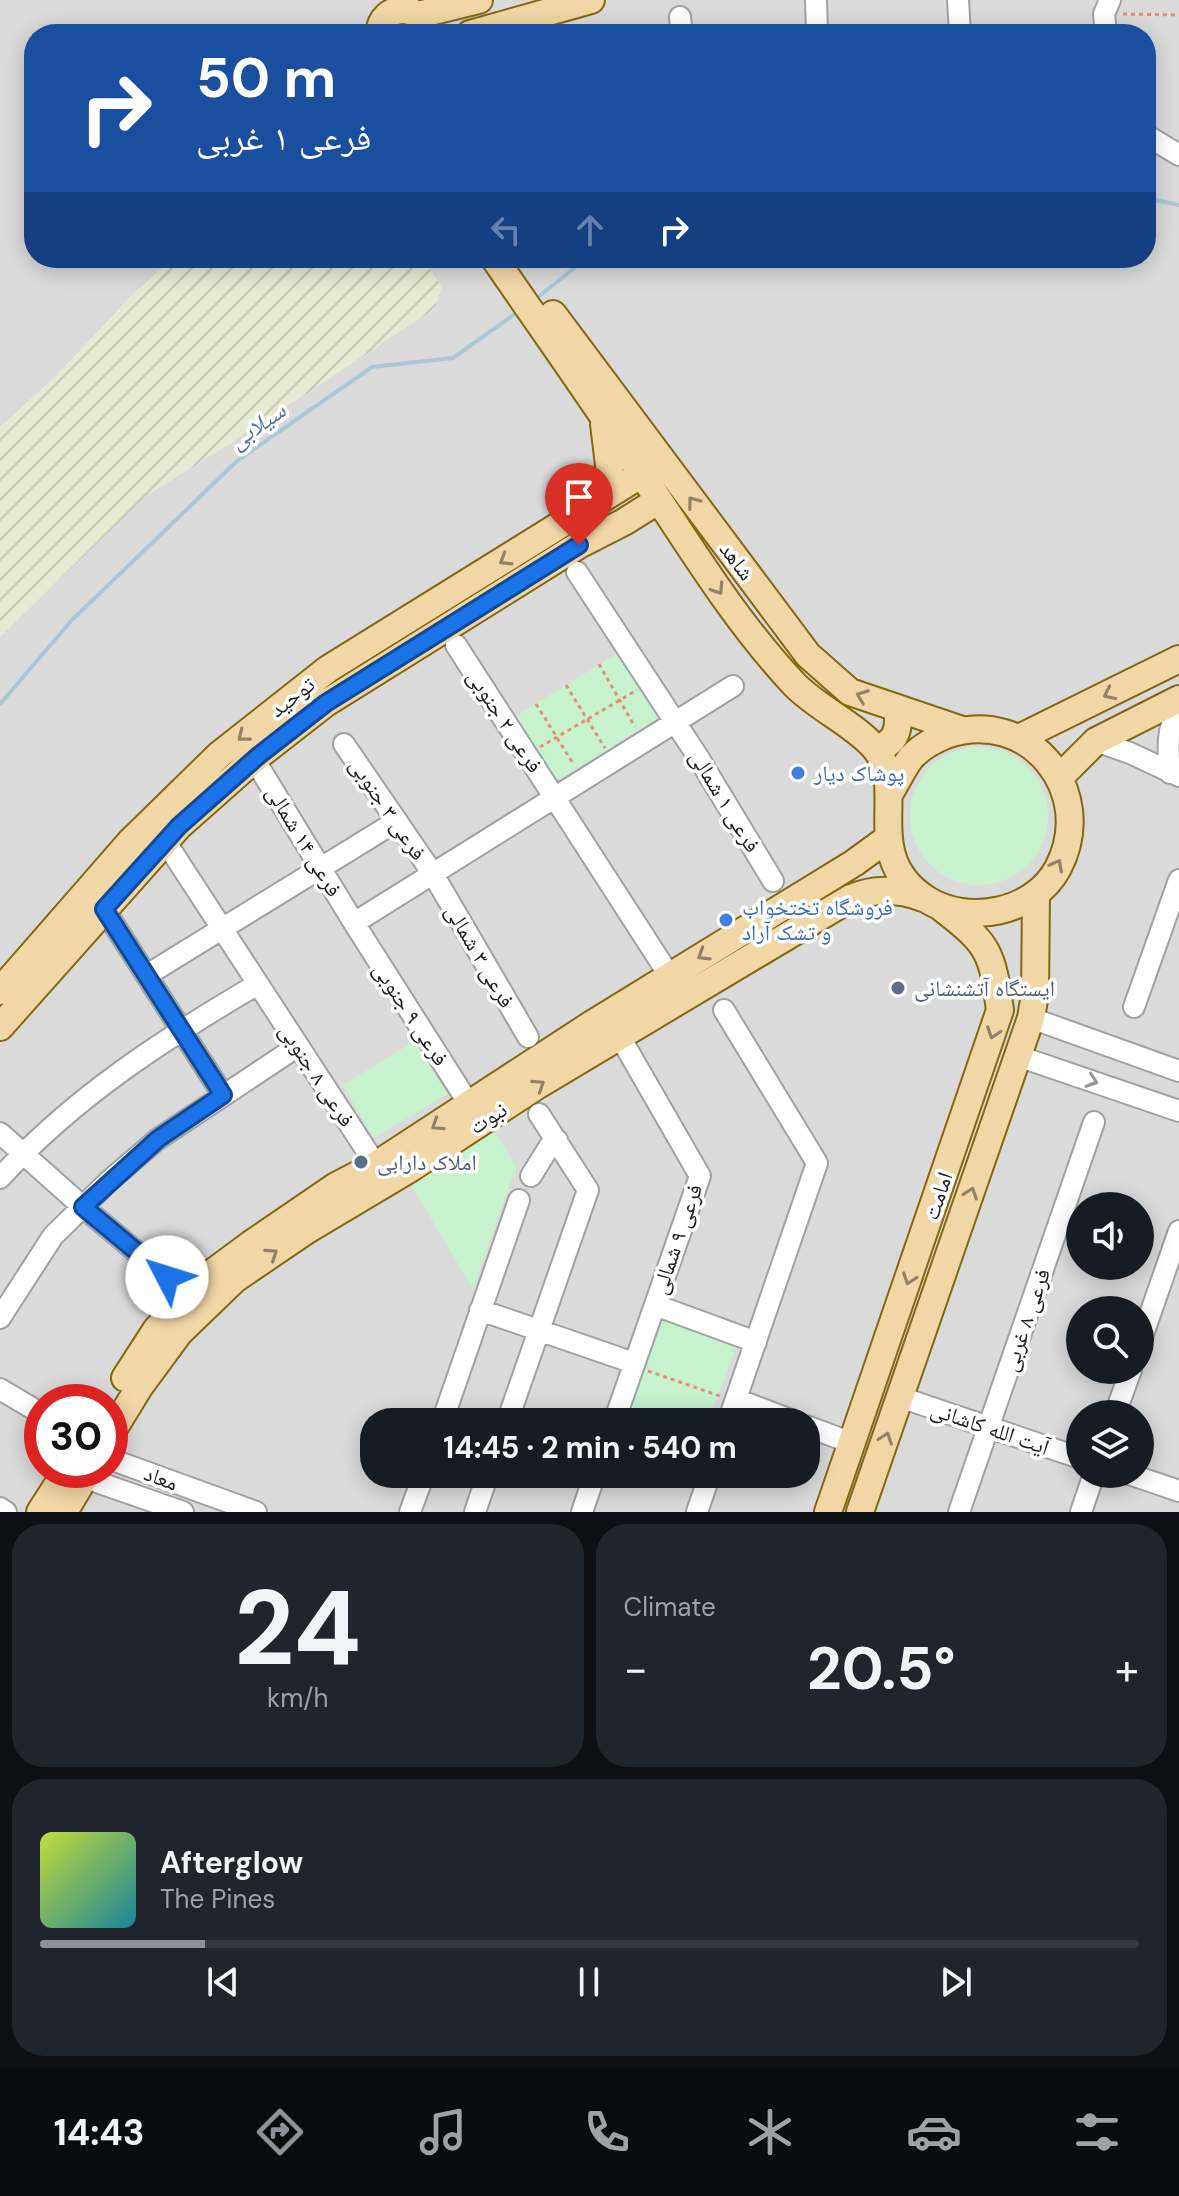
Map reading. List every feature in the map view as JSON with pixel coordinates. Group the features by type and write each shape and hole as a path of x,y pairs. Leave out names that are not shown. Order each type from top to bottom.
{"main road":[{"path":"401,16 479,0"},
{"path":"506,24 591,0"},
{"path":"502,268 556,333"},
{"path":"520,268 556,333"},
{"name":"شاهد","path":"556,333 603,416 727,603 797,687 875,748"},
{"name":"شاهد","path":"556,333 808,655 850,692 962,730"},
{"path":"603,416 610,473 605,497"},
{"name":"توحید","path":"0,1027 48,954 130,842 219,755 328,669 642,474"},
{"name":"توحید","path":"0,991 104,909 179,826 254,759 326,703 579,545 659,500"},
{"path":"624,522 657,527 686,542"},
{"path":"1019,738 1179,659"},
{"path":"1057,719 1048,736 1050,749 1063,757 1078,759 1179,699"},
{"path":"891,791 875,748 885,746 895,735 899,724 897,709"},
{"path":"991,957 970,930 908,882 895,862 887,839 886,810 891,791 911,757 934,740 962,730 991,729 1019,738 1042,754 1078,759"},
{"path":"866,891 912,893 955,909 977,913 1008,910 1036,894 1057,870 1069,840 1070,808 1078,759"},
{"name":"نبوت","path":"122,1384 156,1330 197,1284 251,1244 336,1186 376,1165 669,975 854,863 887,839"},
{"path":"854,863 870,873 870,886 866,891"},
{"name":"نبوت","path":"128,1406 179,1333 235,1279 307,1230 411,1168 538,1085 792,931 866,891"},
{"name":"امامت","path":"860,1512 1031,1018 1035,994 1036,894"},
{"path":"991,957 995,938 1004,926 1023,926 1035,941"},
{"name":"امامت","path":"828,1512 1000,1010 991,957"},
{"path":"40,1512 55,1488"},
{"path":"64,1512 78,1488"}],"street":[{"path":"816,0 817,24"},
{"path":"958,0 959,24"},
{"path":"1156,141 1179,156"},
{"path":"1156,153 1179,156"},
{"name":"فرعی ۱ شمالی","path":"577,572 676,722 773,881"},
{"name":"فرعی ۲ جنوبی","path":"456,645 669,975"},
{"path":"354,923 733,686"},
{"path":"1174,775 1169,737 1172,718 1179,709"},
{"name":"فرعی ۳ جنوبی","path":"344,744 433,874"},
{"path":"1078,759 1130,753 1174,775"},
{"name":"فرعی ۱۴ شمالی","path":"254,759 354,923"},
{"path":"147,975 397,821"},
{"name":"فرعی ۸ جنوبی","path":"165,841 376,1165"},
{"name":"فرعی ۳ شمالی","path":"433,874 528,1037"},
{"path":"1134,1007 1179,880"},
{"path":"104,909 223,1095"},
{"name":"فرعی ۹ جنوبی","path":"354,923 469,1104"},
{"path":"0,1178 96,1089 181,1029 258,984"},
{"path":"724,1010 817,1163 733,1408"},
{"path":"1031,1018 1179,1071"},
{"name":"فرعی ۹ شمالی","path":"620,1037 700,1176 634,1363"},
{"path":"0,1318 53,1236 83,1207 158,1139 298,1046"},
{"path":"1018,1056 1179,1111"},
{"path":"512,1408 588,1190 539,1114"},
{"name":"فرعی ۸ غربی","path":"959,1512 1094,1122"},
{"path":"0,1133 188,1295"},
{"path":"531,1176 557,1140"},
{"path":"447,1408 519,1200"},
{"path":"1154,1303 1179,1231"},
{"path":"655,1305 756,1342"},
{"path":"480,1310 634,1363 619,1408"},
{"path":"0,1389 24,1403"},
{"name":"آیت الله کاشانی","path":"900,1397 1066,1453"},
{"path":"736,1399 759,1408"},
{"path":"820,1431 852,1443"},
{"name":"معاد","path":"128,1466 256,1512"},
{"path":"1154,1482 1179,1491"},
{"name":"معاد","path":"114,1488 183,1512"},
{"path":"410,1512 419,1488"},
{"path":"475,1512 483,1488"},
{"path":"582,1512 590,1488"},
{"path":"697,1512 705,1488"},
{"path":"1081,1512 1089,1488"},
{"path":"0,1508 6,1512"}],"path":[{"path":"1107,16 1179,15"},
{"path":"599,664 637,731"},
{"path":"526,755 650,682"},
{"path":"566,685 613,761"},
{"path":"536,704 576,769"},
{"path":"634,1363 642,1369 736,1399"}],"shaded area":[{"path":"0,0 1179,0 1179,1512 0,1512"}],"green space":[{"path":"162,268 429,268 442,287 434,309 147,495 0,637 0,427 54,378 130,297"},
{"path":"618,653 658,718 556,781 516,716"},
{"path":"979,747 1006,752 1028,767 1043,789 1048,816 1043,843 1028,865 1006,880 979,885 952,880 930,865 915,843 910,816 915,789 930,767 952,752"},
{"path":"415,1041 447,1094 374,1138 343,1085"},
{"path":"494,1130 516,1167 473,1289 410,1183"},
{"path":"660,1319 736,1347 713,1408 628,1408"}],"waterway":[{"name":"سیلابی","path":"1156,200 1179,205"},
{"name":"سیلابی","path":"533,301 574,268"},
{"name":"سیلابی","path":"0,704 71,621 237,461 372,367 453,358 519,311"}],"place":[{"name":"پوشاک دیار","path":"798,773"},
{"name":"فروشگاه تختخواب و تشک آراد","path":"726,920"},
{"name":"ایستگاه آتشنشانی","path":"898,988"},
{"name":"املاک دارابی","path":"361,1162"}],"route":[{"path":"167,1277 83,1207 158,1139 223,1095 104,909 179,826 258,756 326,703 579,545"}]}
